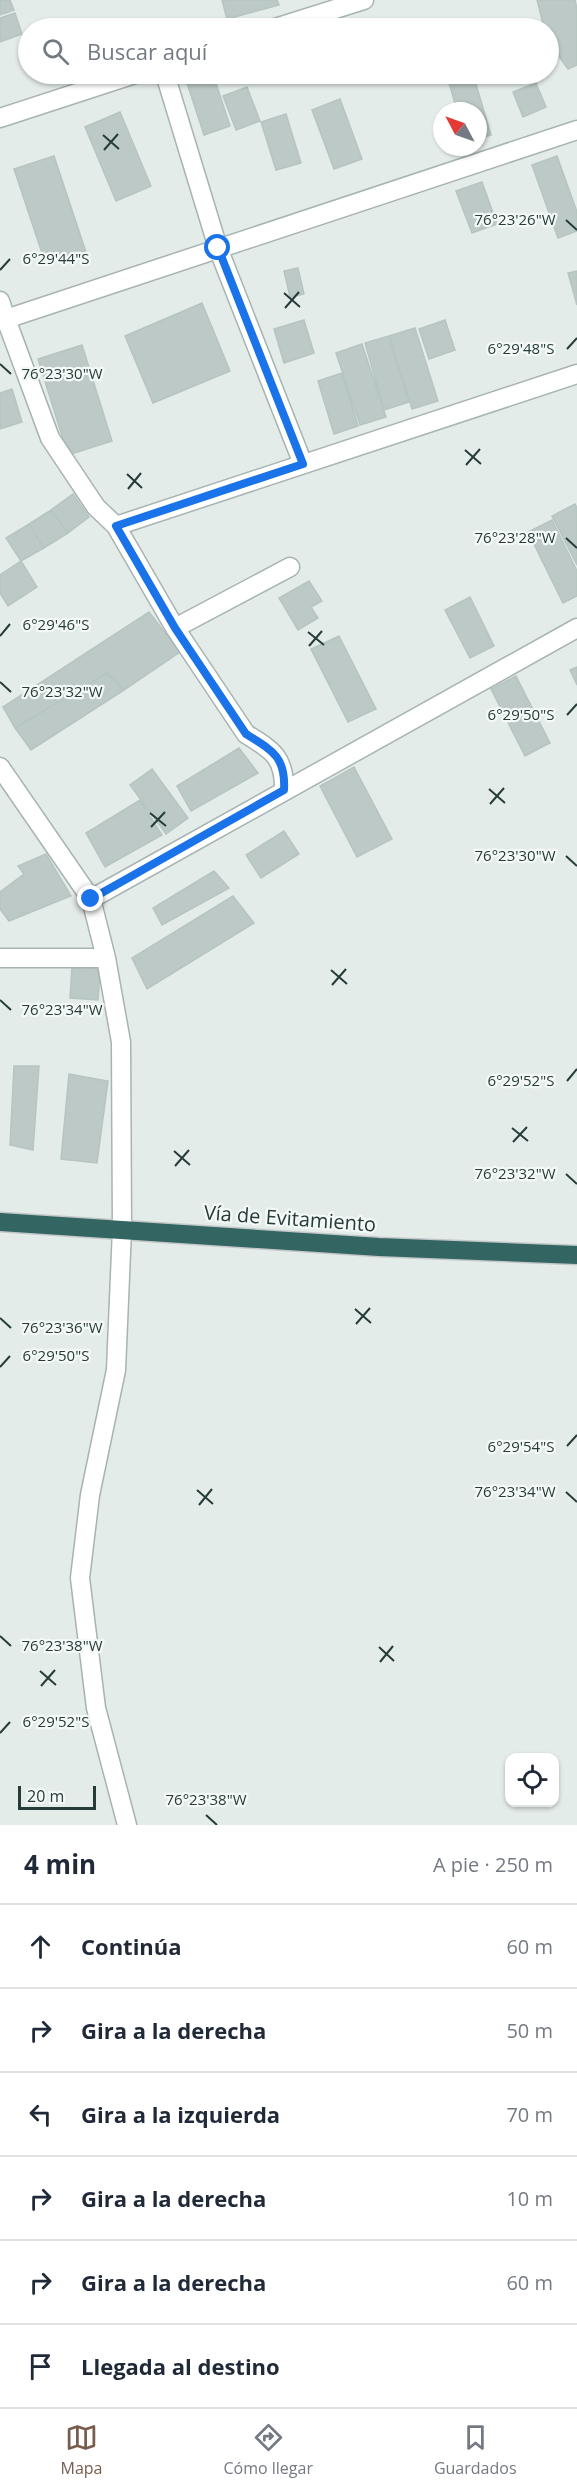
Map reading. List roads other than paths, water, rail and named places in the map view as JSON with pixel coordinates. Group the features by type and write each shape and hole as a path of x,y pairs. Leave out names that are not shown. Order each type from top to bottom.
{"highway":[{"name":"Vía de Evitamiento","path":"0,1222 379,1247 577,1255"}],"street":[{"path":"307,18 364,0"},
{"path":"0,118 104,84"},
{"path":"168,84 218,248 303,464"},
{"path":"3,320 577,130"},
{"path":"0,301 3,320 51,438 96,507 116,526 175,628 246,734 281,760 285,779 284,790"},
{"path":"116,526 577,374"},
{"path":"175,628 290,567"},
{"path":"91,899 577,628"},
{"path":"0,767 91,899 106,958 121,1042 122,1229 116,1370 90,1495 80,1578 96,1708 127,1825"},
{"path":"0,958 106,958"}]}
